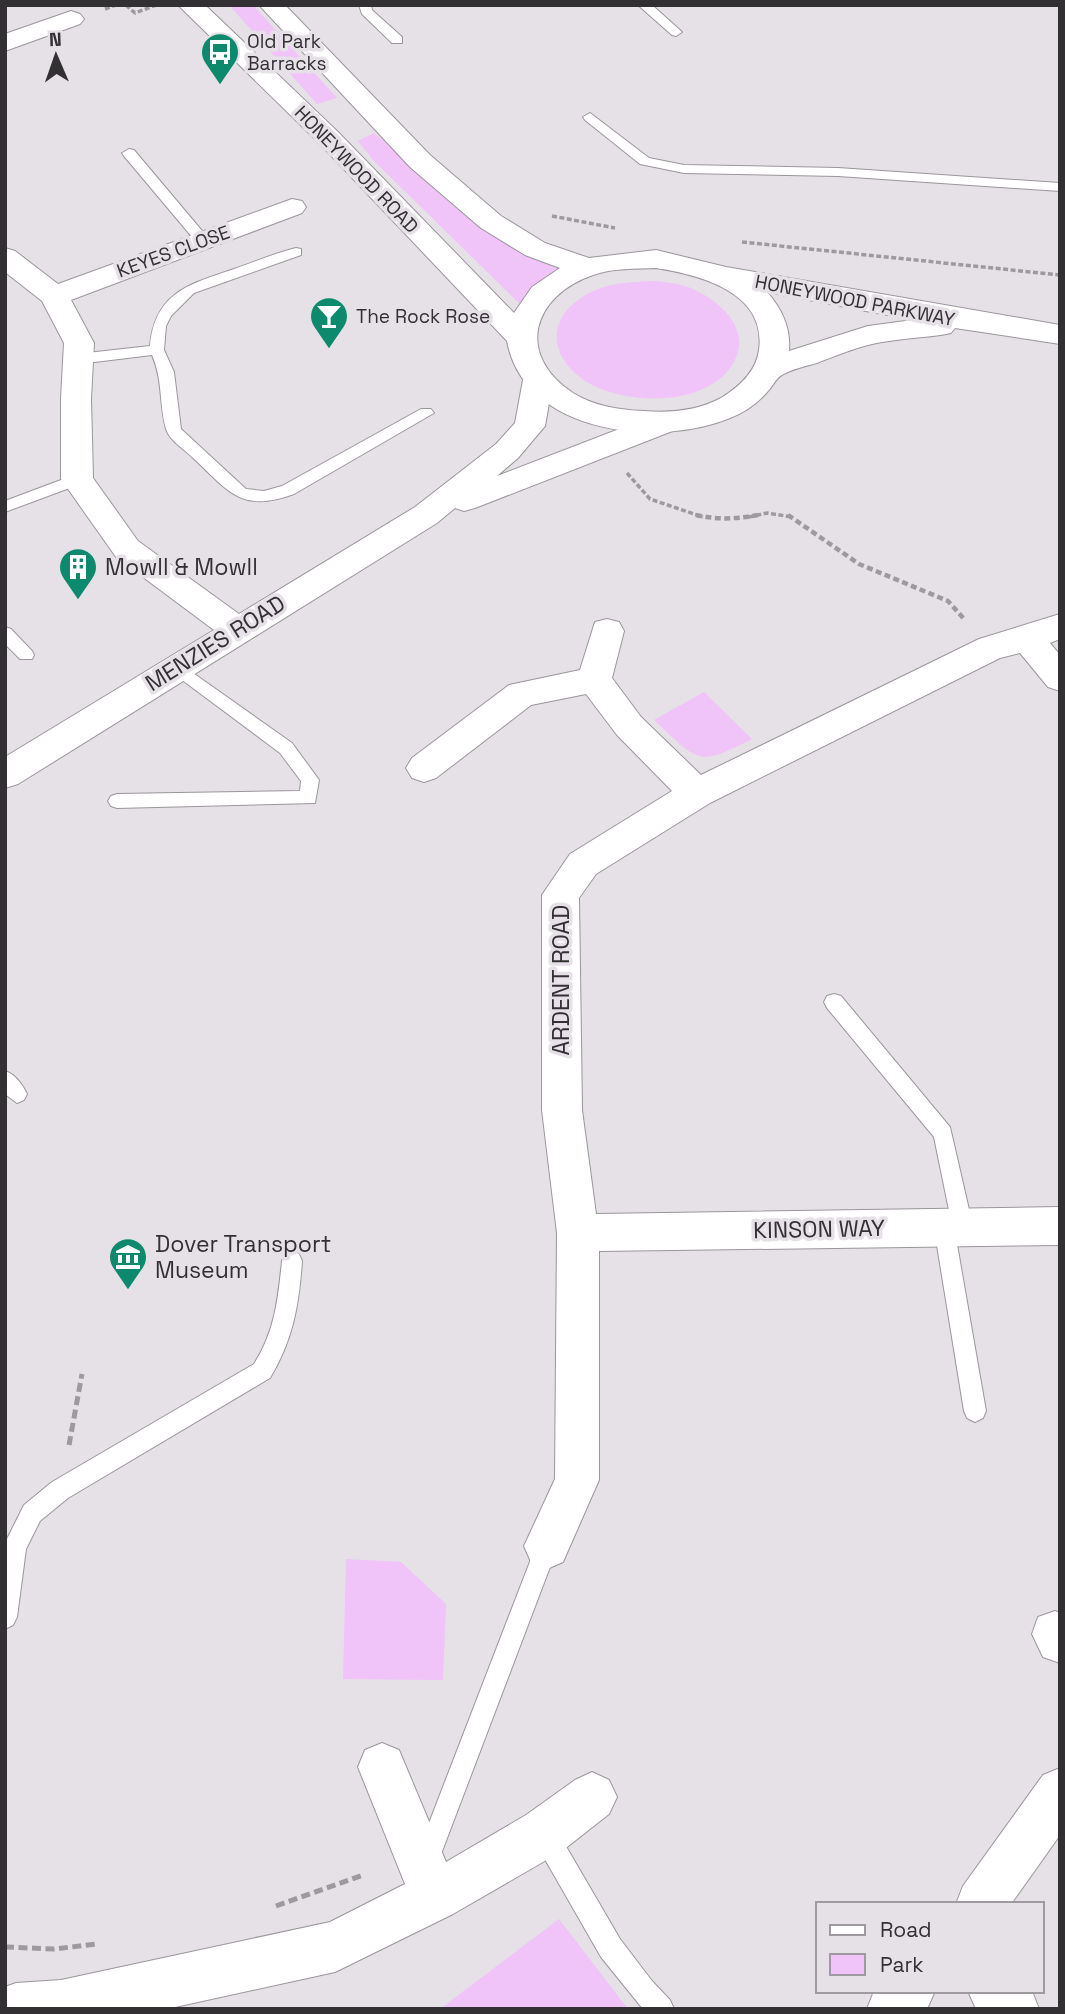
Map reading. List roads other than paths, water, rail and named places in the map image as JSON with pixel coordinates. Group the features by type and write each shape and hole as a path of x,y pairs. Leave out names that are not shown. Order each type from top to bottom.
{"street":[{"name":"HONEYWOOD ROAD","path":"190,5 329,138 520,337"},
{"path":"271,5 420,161 491,222 535,249 586,268"},
{"path":"5,43 71,19"},
{"name":"KEYES CLOSE","path":"54,296 292,206"},
{"path":"5,257 54,296 79,343 77,479 127,549 236,629"},
{"path":"656,258 691,264 723,275 747,289 764,307 774,327 776,348 770,369 755,389 730,405 699,417 664,422 627,421 592,413 561,399 538,380 524,359 520,337 525,315 538,296 559,279 586,268 620,260 656,258"},
{"name":"HONEYWOOD PARKWAY","path":"723,275 840,295 988,326 1060,335"},
{"name":"HONEYWOOD PARKWAY","path":"770,369 868,335 929,327 988,326"},
{"name":"MENZIES ROAD","path":"5,774 426,514 507,451 530,426 538,380"},
{"name":"MENZIES ROAD","path":"426,514 664,422"},
{"path":"594,680 607,631"},
{"path":"1044,632 1060,678"},
{"name":"ARDENT ROAD","path":"547,1546 577,1480 578,1233 562,1110 560,895 583,864 697,793 991,648 1044,632"},
{"path":"424,768 521,694 594,680"},
{"path":"594,680 629,726 697,793"},
{"name":"KINSON WAY","path":"578,1233 1060,1226"},
{"path":"382,1767 429,1883"},
{"path":"982,1902 1060,1792"},
{"path":"16,2009 61,2006 335,1946 429,1883 544,1833 592,1797"},
{"path":"893,2009 907,1993"},
{"path":"996,1993 1013,2009"}],"lane":[{"path":"365,5 366,11 397,40"},
{"path":"644,5 676,32"},
{"path":"590,117 645,162 684,169 838,172 1060,187"},
{"path":"129,153 203,241"},
{"path":"296,252 188,290 165,314 159,327 157,350 167,372 174,431 240,493 251,497 269,497 288,490 426,413"},
{"path":"79,359 157,350"},
{"path":"5,507 77,479"},
{"path":"5,633 26,655"},
{"path":"117,801 310,798 310,780 286,748 176,667"},
{"path":"834,1002 943,1133 975,1411"},
{"path":"5,1617 15,1547 32,1513 60,1490 262,1371 278,1347 287,1315 292,1261"},
{"path":"429,1883 547,1546"},
{"path":"544,1833 612,1949 649,1998 661,2009"}],"place":[{"name":"Old Park Barracks","path":"220,86"},
{"name":"The Rock Rose","path":"329,350"},
{"name":"Mowll & Mowll","path":"78,601"},
{"name":"Dover Transport Museum","path":"128,1291"}]}
